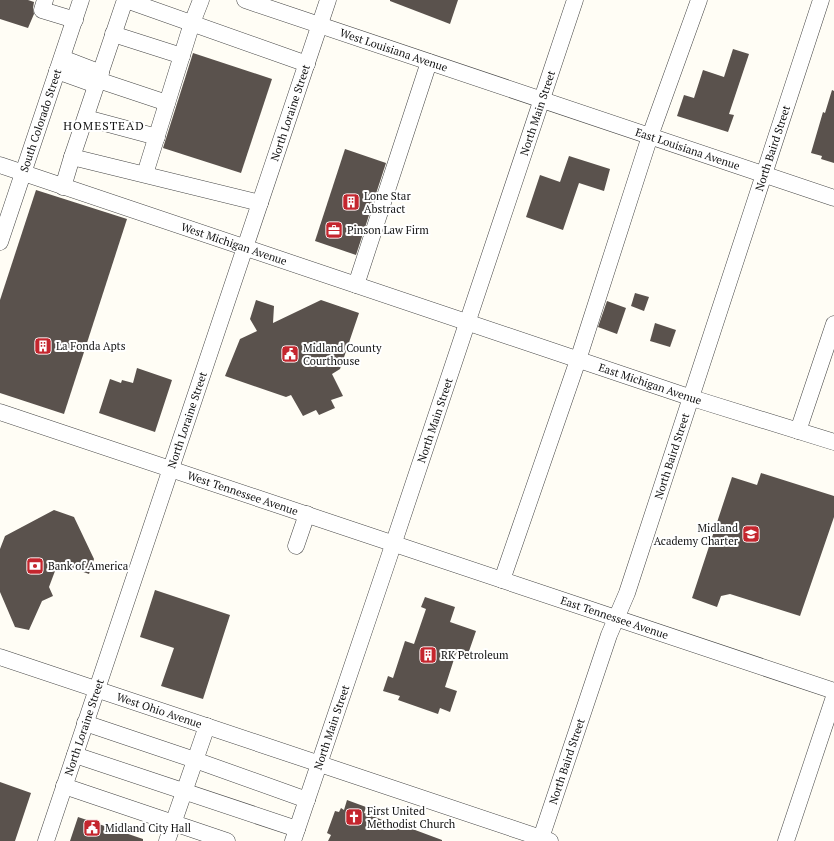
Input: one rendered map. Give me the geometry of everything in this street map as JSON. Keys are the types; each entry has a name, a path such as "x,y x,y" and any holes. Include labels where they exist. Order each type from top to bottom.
{"street":[{"path":"45,0 42,10 74,20"},
{"name":"South Colorado Street","path":"0,242 81,0"},
{"path":"63,187 113,34 126,0 307,64"},
{"path":"145,174 192,23 201,0"},
{"name":"West Louisiana Avenue","path":"245,0 542,100"},
{"name":"North Loraine Street","path":"46,841 328,0"},
{"name":"North Main Street","path":"295,835 575,0"},
{"path":"502,580 578,360 650,136 699,0"},
{"name":"North Baird Street","path":"544,840 608,636 627,592 692,398 821,0"},
{"path":"113,34 182,56"},
{"path":"356,285 429,62"},
{"path":"60,64 167,103"},
{"name":"East Louisiana Avenue","path":"542,100 834,198"},
{"path":"86,118 157,137"},
{"path":"72,157 260,203"},
{"name":"West Michigan Avenue","path":"0,166 467,322"},
{"name":"East Michigan Avenue","path":"467,322 692,398 834,442"},
{"path":"798,431 834,324"},
{"name":"West Tennessee Avenue","path":"0,412 394,543"},
{"path":"296,546 307,514"},
{"name":"East Tennessee Avenue","path":"394,543 616,619 834,691"},
{"name":"West Ohio Avenue","path":"0,657 544,840"},
{"path":"786,841 834,697"},
{"path":"86,723 307,800"},
{"path":"167,841 207,726"},
{"path":"75,755 184,791 295,835"},
{"path":"64,786 227,841"}],"building":[{"path":"0,0 28,0 34,2 34,14 28,28 0,19"},
{"path":"390,0 458,0 450,24"},
{"path":"733,49 749,54 729,114 734,115 728,132 677,116 684,95 694,98 703,70 724,77"},
{"path":"193,53 272,79 241,173 163,148"},
{"path":"832,90 834,91 834,163 821,159 822,156 811,153 823,112 825,113"},
{"name":"Lone Star Abstract","path":"345,149 386,163 356,255 315,241"},
{"path":"569,156 610,169 604,191 579,183 563,230 526,217 540,175 560,182"},
{"name":"La Fonda Apts","path":"36,190 127,219 64,414 0,393 0,300"},
{"path":"635,293 649,297 644,311 631,306"},
{"name":"Midland County Courthouse","path":"256,300 274,306 273,323 321,300 359,313 340,369 332,374 343,396 331,400 335,408 319,415 316,410 303,416 291,395 286,397 225,376 240,339 257,331 250,319"},
{"path":"607,301 626,308 617,334 598,327"},
{"path":"655,323 676,330 670,347 650,341"},
{"path":"137,368 172,380 155,432 99,413 110,379 121,383 122,380 133,383"},
{"path":"761,473 834,496 834,517 800,616 730,594 721,596 717,607 692,598 732,477 757,485"},
{"path":"54,510 74,517 94,559 89,574 58,563 49,587 53,596 42,601 29,630 15,627 0,592 0,549 5,536"},
{"path":"155,590 230,615 203,699 161,686 174,648 140,637"},
{"name":"RK Petroleum","path":"425,597 455,607 450,622 476,631 467,657 456,653 445,687 457,691 450,712 440,708 438,714 398,700 400,696 383,691 388,676 393,678 405,641 414,644 426,609 421,607"},
{"path":"0,782 31,793 15,841 0,841"},
{"name":"First United Methodist Church","path":"347,800 366,807 364,813 396,825 398,821 408,824 407,827 442,841 328,841 331,835 327,833 335,811 339,812 341,808 344,810"},
{"name":"Midland City Hall","path":"78,817 143,839 143,841 70,841"}],"place":[{"name":"Lone Star Abstract","path":"351,202"},
{"name":"Pinson Law Firm","path":"334,230"},
{"name":"La Fonda Apts","path":"43,346"},
{"name":"Midland County Courthouse","path":"290,354"},
{"name":"Midland Academy Charter","path":"751,534"},
{"name":"Bank of America","path":"35,566"},
{"name":"RK Petroleum","path":"428,655"},
{"name":"First United Methodist Church","path":"354,817"},
{"name":"Midland City Hall","path":"92,828"}],"district":[{"name":"HOMESTEAD","path":"104,126"}]}
